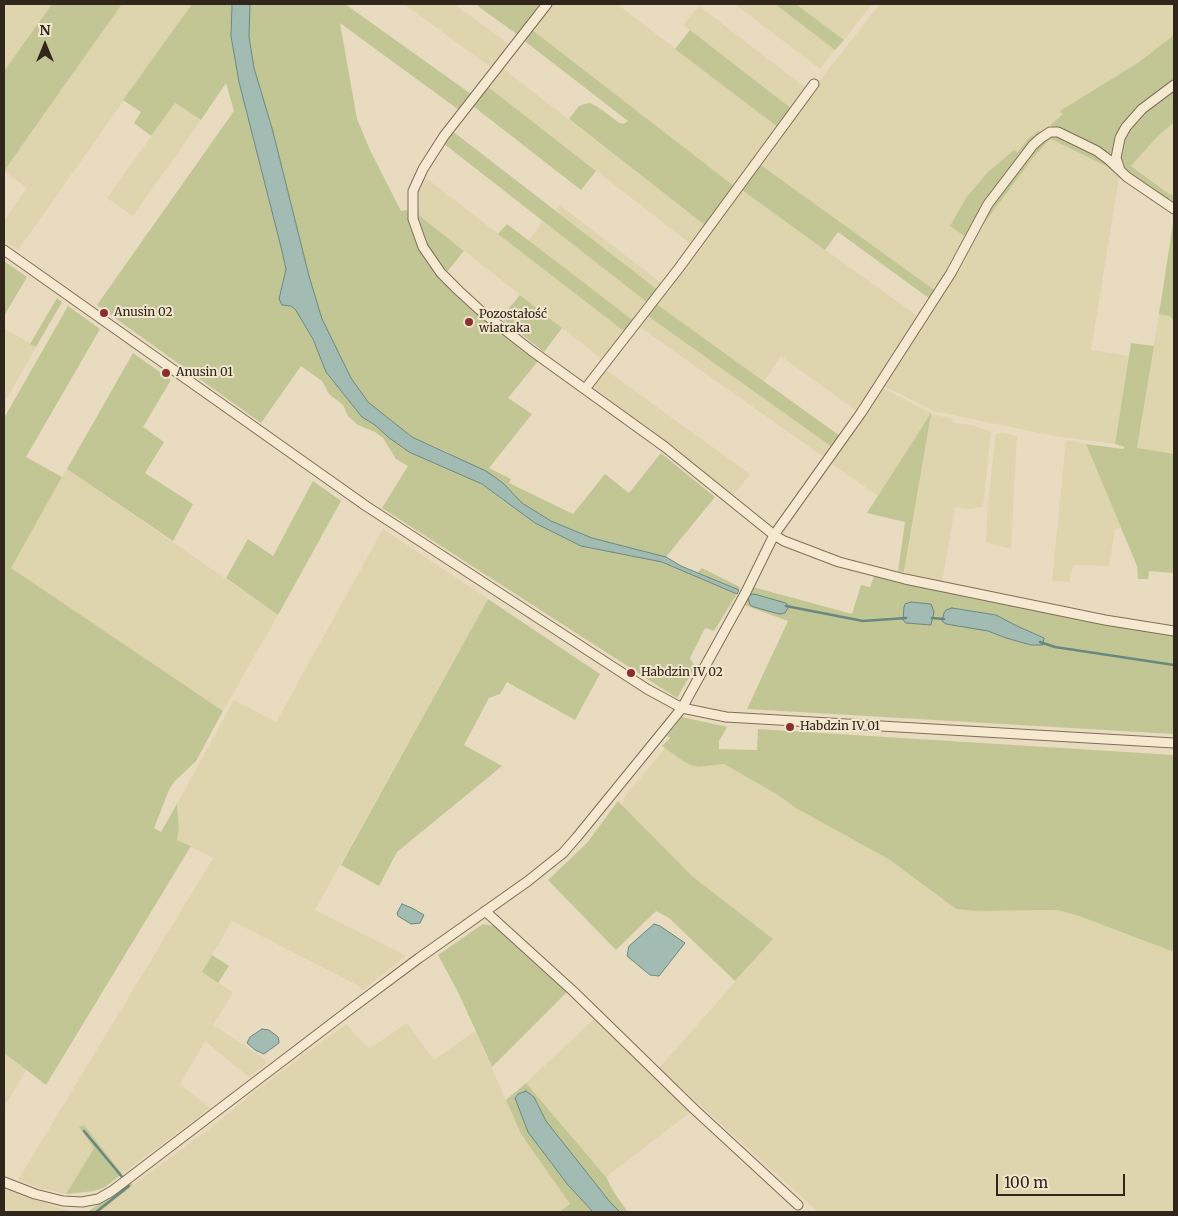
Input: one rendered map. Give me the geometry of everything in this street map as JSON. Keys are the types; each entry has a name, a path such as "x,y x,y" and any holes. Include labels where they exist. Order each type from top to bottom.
{"street":[{"path":"547,4 444,136 423,169 413,191 413,219 419,238 428,255 459,291 585,389 665,447 784,541 839,562 904,579 1105,620 1174,630"},
{"path":"585,389 679,268 814,84"},
{"path":"1120,170 1116,158 1120,138 1126,127 1142,109 1174,86"},
{"path":"4,1182 35,1194 63,1201 82,1202 98,1199 112,1191 352,1008 548,866 567,848 682,708 746,592 774,535 861,413 951,273 988,204 1033,145 1050,132 1058,132 1097,151 1136,184 1174,209"},
{"path":"4,250 366,506 647,689 682,708 726,717 1174,743"},
{"path":"485,911 573,991 694,1109 798,1204"}],"shaded area":[{"path":"4,4 52,4 4,71"},
{"path":"122,4 192,4 18,250 4,240 4,221 27,188 4,171"},
{"path":"404,4 454,4 510,45 492,68"},
{"path":"549,4 617,4 779,128 734,186 531,29"},
{"path":"735,4 775,4 835,50 820,69"},
{"path":"796,4 872,4 844,40"},
{"path":"880,4 1174,4 1174,35 1139,62 1061,111 1063,113 1041,133 1027,140 1018,153 951,225 967,238 936,291 758,163"},
{"path":"699,6 807,89 792,109 683,25"},
{"path":"501,67 706,226 692,245 487,86"},
{"path":"175,103 201,120 133,216 107,198"},
{"path":"1174,122 1174,194 1172,195 1131,166 1156,138"},
{"path":"1049,140 1053,140 1106,166 1119,177 1091,350 1129,356 1115,444 1054,436 934,411 882,385 973,238 1032,159"},
{"path":"426,178 625,332 603,360 415,212 417,190 422,180"},
{"path":"739,188 919,317 858,412 781,356 764,381 655,303"},
{"path":"560,205 661,283 662,285 658,290 556,211"},
{"path":"543,221 648,303 634,321 528,241"},
{"path":"645,314 832,447 825,458 637,325"},
{"path":"1159,314 1171,316 1174,320 1174,454 1137,449"},
{"path":"4,328 36,347 4,403"},
{"path":"603,368 750,474 731,498 594,392 592,383"},
{"path":"881,387 931,413 878,496 829,462"},
{"path":"931,414 953,419 952,423 973,425 991,432 983,507 969,509 955,507 942,583 904,576"},
{"path":"1003,433 1017,436 1011,549 986,542 995,439 996,434"},
{"path":"1066,440 1086,444 1121,528 1115,529 1109,566 1073,565 1070,582 1052,581"},
{"path":"67,469 278,615 223,711 10,568"},
{"path":"383,529 488,599 315,910 406,956 363,990 359,986 232,921 202,972 233,992 213,1025 263,1058 267,1063 249,1077 205,1041 180,1084 210,1108 122,1174 83,1125 80,1128 94,1147 66,1194 39,1188 18,1180 213,858 177,840 179,830 177,804 234,700 276,722"},
{"path":"665,748 683,761 698,767 724,764 778,795 796,808 890,860 956,909 976,911 1057,910 1079,916 1174,952 1174,1212 818,1212 659,1068 773,939 692,876 622,805 625,796"},
{"path":"596,1017 692,1111 606,1177 526,1083"},
{"path":"407,1023 434,1060 475,1031 521,1134 570,1204 559,1212 100,1212 258,1089 346,1024 369,1049"},
{"path":"4,1053 26,1070 4,1107"},
{"path":"4,1188 71,1212 4,1212"}],"green space":[{"path":"52,4 122,4 4,171 4,71"},
{"path":"192,4 232,4 231,36 239,82 286,269 279,297 295,309 313,339 326,372 362,417 409,452 482,484 535,523 581,546 662,562 737,594 714,631 706,628 704,630 690,658 695,667 677,698 382,508 408,466 396,459 383,438 375,432 358,425 348,416 343,405 329,394 322,381 301,366 261,423 97,305 234,111 226,83 201,120 175,103 151,136 134,123 141,112 123,100"},
{"path":"250,4 345,4 471,94 459,110 340,23 357,119 370,150 401,211 407,210 413,232 482,315 538,361 508,398 532,414 489,468 511,479 509,483 573,514 605,474 629,493 661,453 715,497 666,557 592,538 551,521 522,503 503,483 445,451 412,437 368,402 351,378 322,319 309,276 272,128 254,68 249,37"},
{"path":"475,4 543,4 518,35"},
{"path":"775,4 796,4 844,40 835,50"},
{"path":"531,29 734,186 706,226 569,119 579,106 590,103 618,122 623,124 628,121 522,39"},
{"path":"690,30 792,109 779,128 675,49"},
{"path":"1174,35 1174,82 1153,97 1113,152 1109,154 1103,152 1050,125 1063,114 1060,111 1139,62"},
{"path":"487,86 596,171 581,190 473,106"},
{"path":"1174,88 1174,122 1156,138 1131,166 1165,191 1172,195 1174,194 1174,203 1126,171 1119,158 1123,138 1142,112"},
{"path":"451,130 658,290 648,303 443,143"},
{"path":"1038,131 1041,133 967,238 950,226 966,198 987,173 1014,150 1018,152 1027,140"},
{"path":"1052,134 1092,151 1119,174 1119,177 1106,166 1053,140 1049,140 1032,159 973,238 984,216 1038,144"},
{"path":"758,163 936,291 930,299 838,232 825,250 739,188"},
{"path":"415,212 464,251 446,273 431,255 421,233"},
{"path":"1173,223 1174,320 1170,316 1159,314"},
{"path":"507,224 634,321 625,332 498,234"},
{"path":"4,261 27,277 4,316"},
{"path":"520,295 562,328 544,352 501,318"},
{"path":"57,298 62,302 36,347 30,344"},
{"path":"655,303 840,436 832,447 645,314"},
{"path":"68,306 100,329 26,457 62,477 11,568 223,711 196,761 174,782 169,790 154,828 161,832 177,804 179,830 177,840 191,846 46,1085 4,1053 4,418"},
{"path":"1131,343 1154,346 1137,448 1174,454 1174,573 1149,571 1148,579 1138,579 1137,566 1086,444 1123,449 1125,447 1115,444"},
{"path":"133,353 171,380 143,427 164,442 145,473 193,504 173,541 67,469"},
{"path":"931,413 904,572 898,571 905,522 867,513"},
{"path":"313,481 341,501 278,615 226,578 248,539 273,556"},
{"path":"702,568 740,587 739,590 697,573"},
{"path":"875,574 1174,634 1174,734 747,709 788,621 744,605 753,587 852,614 861,585 870,587","holes":["952,608 996,615 1017,626 1043,638 1006,638 972,627"]},
{"path":"488,599 600,674 575,720 507,682 500,694 489,698 464,745 502,766 397,852 379,886 341,865"},
{"path":"682,717 727,727 719,741 719,749 757,750 758,729 1174,755 1174,952 1079,916 1057,910 976,911 956,909 890,860 796,808 778,795 724,764 698,767 683,761 662,746 670,738 667,736"},
{"path":"618,801 692,876 773,939 735,981 669,918 656,911 616,950 548,880 587,843"},
{"path":"483,924 494,926 502,931 568,991 492,1067 459,994 438,955"},
{"path":"212,955 229,966 218,983 202,972"},
{"path":"526,1083 606,1177 628,1212 620,1212 610,1202 546,1121 534,1097 523,1092 515,1096 549,1159 568,1185 593,1212 559,1212 570,1204 521,1134 506,1100"},
{"path":"84,1125 122,1174 105,1187 94,1191 66,1194 94,1148 79,1127"},
{"path":"131,1183 133,1185 100,1212 87,1212"}],"water":[{"path":"232,4 250,4 249,37 254,68 272,128 309,276 322,319 351,378 368,402 412,437 486,471 503,483 522,503 551,521 592,538 666,557 681,566 739,590 737,594 662,562 581,546 535,523 482,484 409,452 362,417 326,372 313,339 295,309 291,306 282,305 279,299 286,269 239,82 231,36"},
{"path":"754,594 786,603 788,608 785,613 779,614 754,607 750,605 748,598"},
{"path":"911,602 931,604 934,612 931,625 906,623 903,620 905,604"},
{"path":"952,608 996,615 1044,638 1043,645 1031,645 988,631 946,624 942,621 944,613"},
{"path":"402,904 424,915 420,923 411,924 398,916 397,913"},
{"path":"654,924 685,943 659,976 650,975 627,956 629,946"},
{"path":"262,1029 269,1030 278,1037 279,1041 279,1043 264,1054 255,1050 247,1043 250,1037"},
{"path":"526,1091 534,1097 546,1121 620,1212 593,1212 568,1185 528,1132 515,1098 518,1094"}],"waterway":[{"path":"786,606 863,621 906,618"},
{"path":"932,618 944,619"},
{"path":"1040,642 1055,647 1174,665"},
{"path":"84,1131 123,1178"},
{"path":"96,1212 129,1186"}],"place":[{"name":"Anusin 02","path":"104,313"},
{"name":"Pozostałość wiatraka","path":"469,322"},
{"name":"Anusin 01","path":"166,373"},
{"name":"Habdzin IV 02","path":"631,673"},
{"name":"Habdzin IV 01","path":"790,727"}]}
